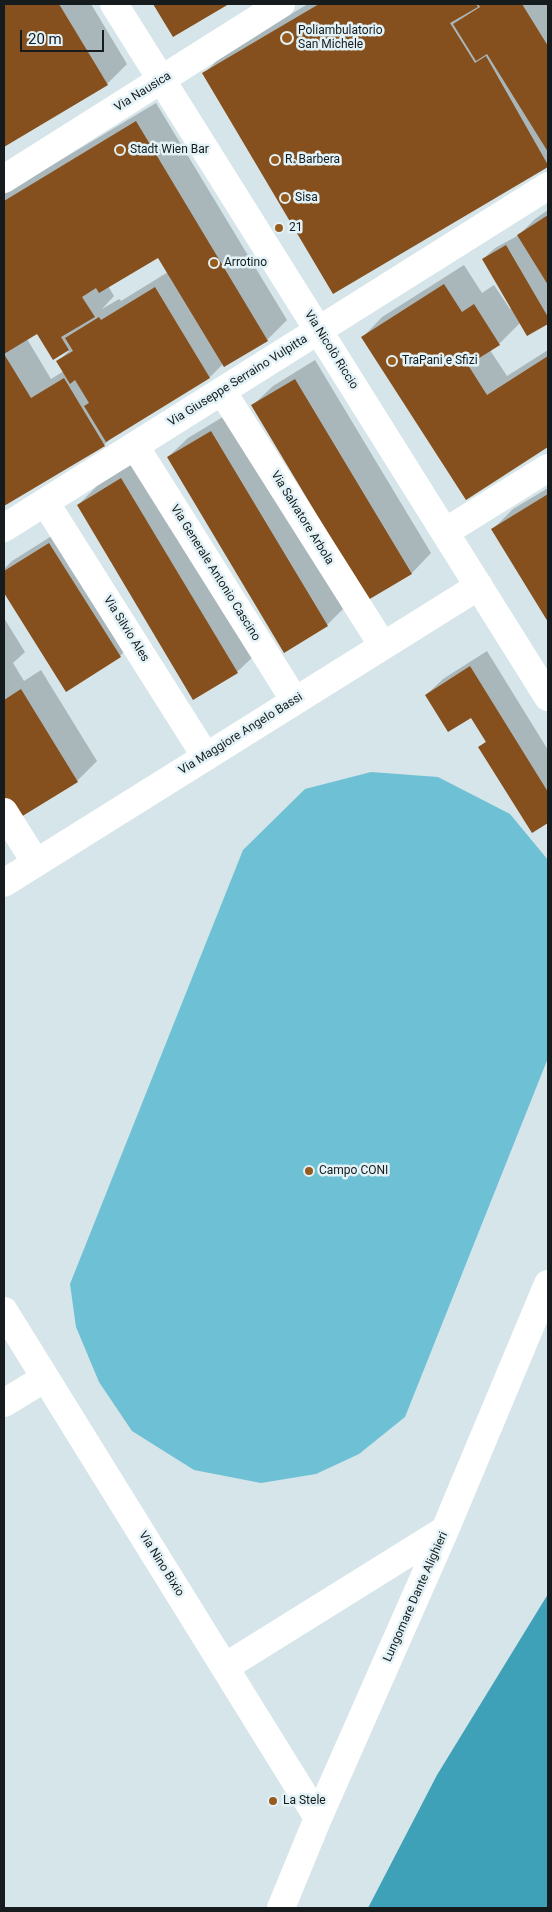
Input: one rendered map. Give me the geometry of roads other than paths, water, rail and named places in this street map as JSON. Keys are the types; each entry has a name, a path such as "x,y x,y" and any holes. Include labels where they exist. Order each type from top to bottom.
{"street":[{"name":"Via Nicolò Riccio","path":"114,4 548,696"},
{"name":"Via Nausica","path":"4,179 281,4"},
{"name":"Via Giuseppe Serraino Vulpitta","path":"4,528 548,186"},
{"name":"Via Salvatore Arbola","path":"222,390 383,646"},
{"name":"Via Generale Antonio Cascino","path":"135,446 295,701"},
{"path":"445,532 548,468"},
{"name":"Via Silvio Ales","path":"45,502 206,757"},
{"name":"Via Maggiore Angelo Bassi","path":"4,883 479,586"},
{"path":"4,812 36,863"},
{"name":"Lungomare Dante Alighieri","path":"281,1908 318,1818 445,1530 548,1284"},
{"name":"Via Nino Bixio","path":"4,1310 318,1818"},
{"path":"4,1403 45,1378"},
{"path":"225,1667 445,1530"}],"place":[{"name":"Poliambulatorio San Michele","path":"287,38"},
{"name":"Stadt Wien Bar","path":"120,150"},
{"name":"R. Barbera","path":"275,160"},
{"name":"Sisa","path":"285,198"},
{"name":"21","path":"279,228"},
{"name":"Arrotino","path":"214,263"},
{"name":"TraPani e Sfizi","path":"392,361"},
{"name":"Campo CONI","path":"309,1171"},
{"name":"La Stele","path":"273,1801"}]}
